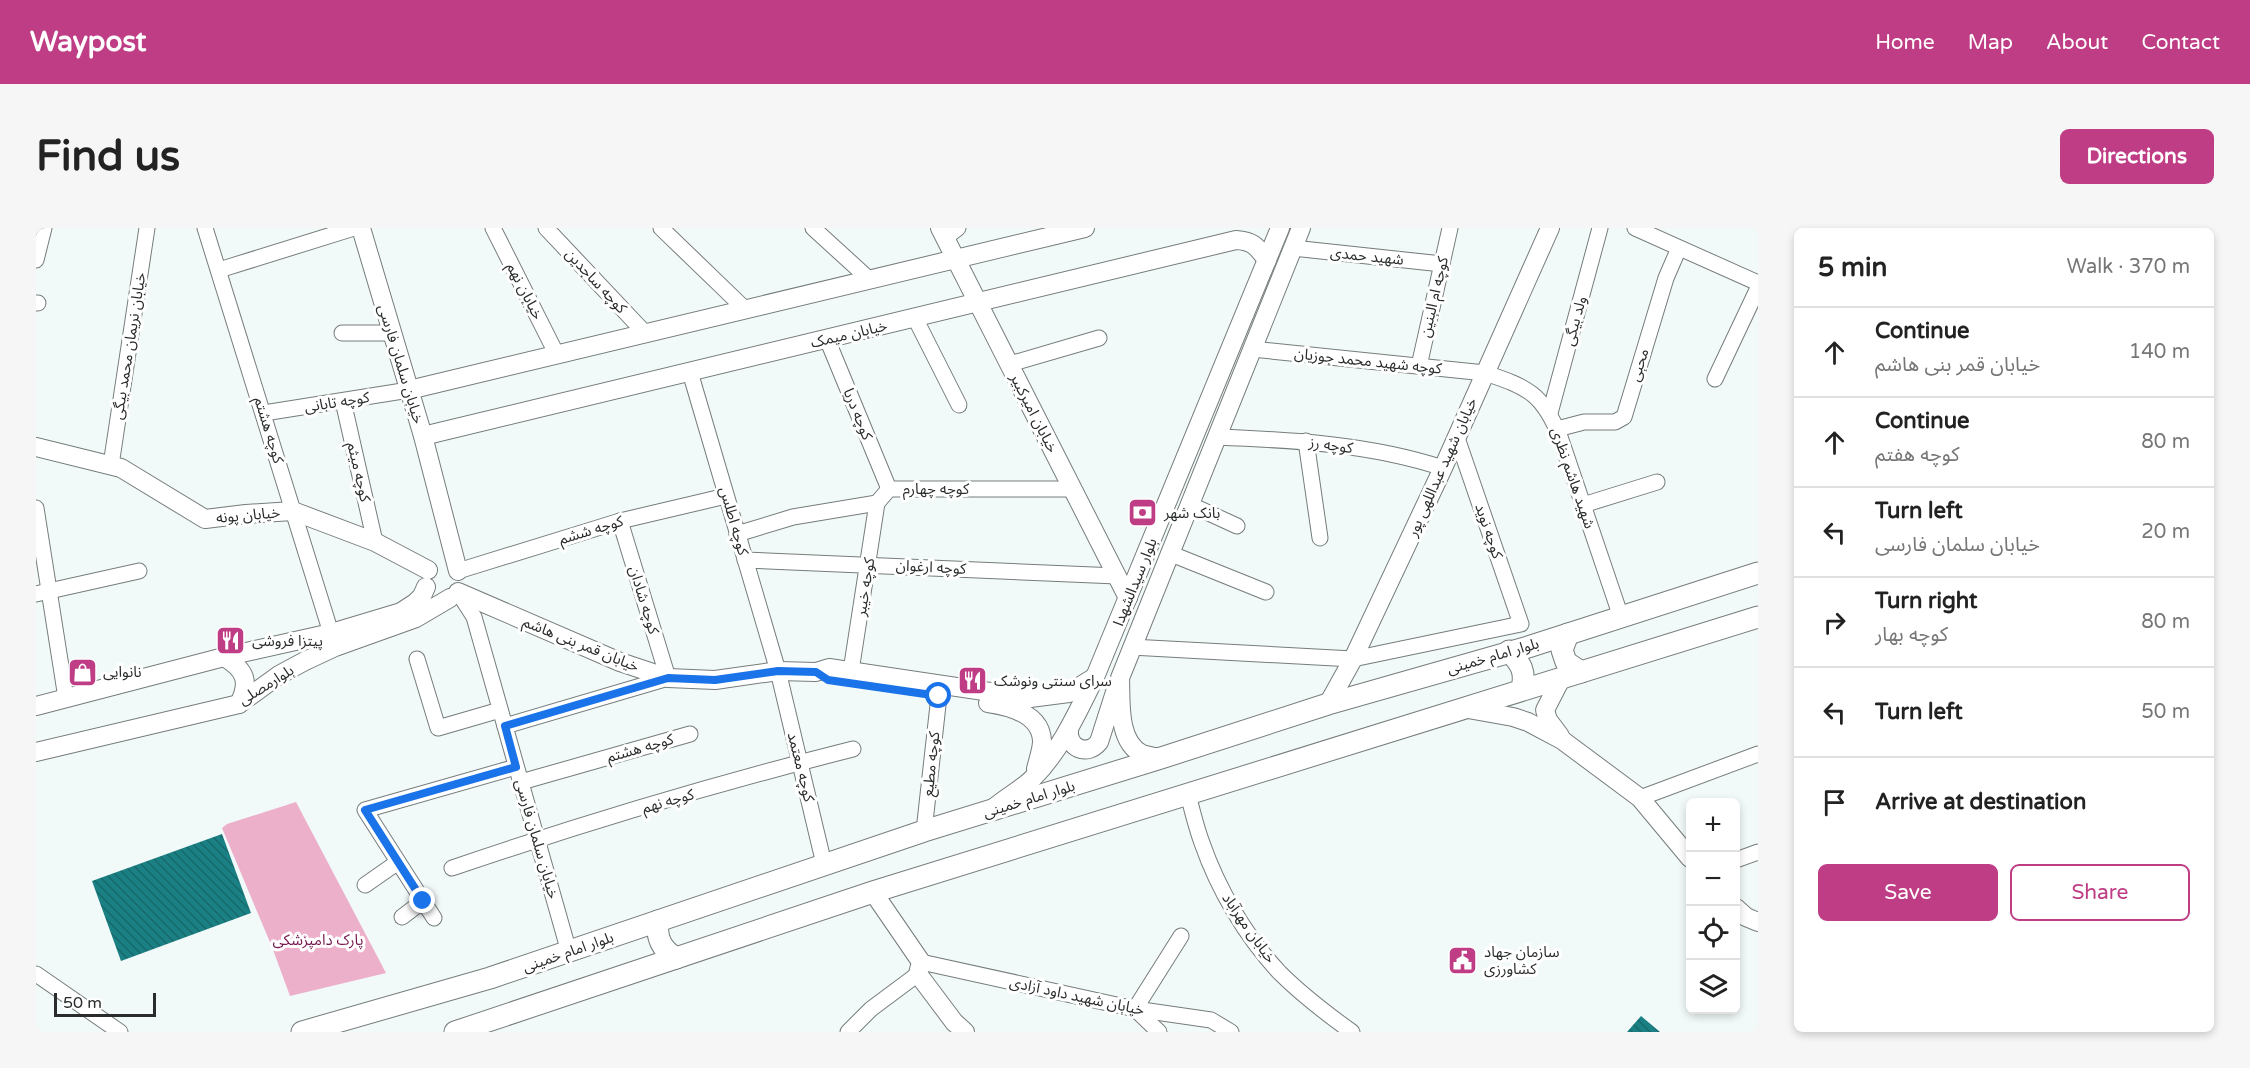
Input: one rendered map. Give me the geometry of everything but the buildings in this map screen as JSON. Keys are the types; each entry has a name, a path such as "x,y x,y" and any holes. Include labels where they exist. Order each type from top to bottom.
{"main road":[{"name":"بلوار امام خمینی","path":"302,1032 490,978 924,831 1328,704 1568,634 1758,573"},
{"path":"455,1032 487,1027 676,958 873,892 1468,709 1522,689 1758,617"},
{"path":"1568,634 1562,650 1572,674"},
{"path":"1509,651 1521,664 1525,677 1522,689"},
{"path":"658,921 658,939 668,954 676,958"}],"street":[{"path":"36,260 44,228"},
{"name":"خیابان نریمان محمد بیگی","path":"111,465 147,228"},
{"name":"کوچه هشتم","path":"205,228 331,633"},
{"path":"219,270 354,228"},
{"name":"خیابان سلمان فارسی","path":"361,228 410,390 458,571"},
{"name":"کوچه ساجدین","path":"546,228 646,334"},
{"path":"661,228 747,310"},
{"path":"813,228 870,280"},
{"path":"410,390 956,259 1052,232 1085,228"},
{"name":"بلوار سیدالشهدا","path":"991,810 1033,778 1069,729 1095,677 1280,228"},
{"name":"بلوار سیدالشهدا","path":"1161,758 1141,753 1127,737 1122,716 1120,678 1301,228"},
{"name":"کوچه ام البنین","path":"1419,366 1450,228"},
{"name":"خیابان شهید عبداللهی پور","path":"1328,704 1353,659 1457,438 1550,228"},
{"name":"ولد بیگی","path":"1550,413 1600,228"},
{"path":"1635,228 1758,283"},
{"name":"خیابان نهم","path":"499,230 557,355"},
{"name":"خیابان امیرکبیر","path":"948,231 956,259 1128,598"},
{"name":"خیابان میمک","path":"423,436 1236,240 1253,234 1257,247 1267,260"},
{"name":"شهید حمدی","path":"1293,248 1442,264"},
{"name":"محبی","path":"1557,429 1584,422 1615,422 1624,417 1666,278 1679,248"},
{"path":"1715,379 1758,288"},
{"path":"915,318 959,405"},
{"path":"342,333 392,333"},
{"path":"1010,364 1100,338"},
{"name":"کوچه دریا","path":"827,339 889,489"},
{"name":"کوچه شهید محمد جوزیان","path":"1252,349 1485,373"},
{"name":"کوچه اطلس","path":"690,372 778,671"},
{"name":"شهید هاشم نظری","path":"1485,373 1508,380 1531,393 1550,413 1621,617"},
{"name":"کوچه تابانی","path":"264,413 410,390"},
{"name":"کوچه میثم","path":"343,401 375,542"},
{"name":"کوچه رز","path":"1216,437 1306,441 1394,454 1443,468"},
{"name":"کوچه نوید","path":"1353,659 1521,624 1457,438"},
{"path":"1306,441 1320,538"},
{"name":"خیابان پونه","path":"36,447 121,468 205,519 246,513 293,511 375,542 427,579"},
{"path":"1583,505 1657,482"},
{"name":"کوچه چهارم","path":"877,503 889,489 1072,489"},
{"name":"کوچه ششم","path":"458,571 620,521 726,496"},
{"path":"737,534 793,517 877,503"},
{"name":"کوچه خیبر","path":"851,671 877,503"},
{"path":"1189,504 1237,526"},
{"path":"36,508 42,593 66,698"},
{"name":"کوچه شادان","path":"620,521 668,678"},
{"path":"1169,553 1266,592"},
{"name":"کوچه ارغوان","path":"745,560 1117,576"},
{"path":"441,563 451,564 458,571 462,580 454,595 436,598 427,579 441,563"},
{"path":"42,593 138,571"},
{"name":"بلوارمصلی","path":"36,706 224,657 331,633 408,609 422,596 427,579"},
{"name":"خیابان سلمان فارسی","path":"454,595 474,617 569,952"},
{"name":"بلوارمصلی","path":"36,752 238,704 279,675 335,647 416,618 454,595"},
{"name":"خیابان قمر بنی هاشم","path":"454,595 620,662 668,678 715,680 778,671 816,672 829,668 1030,698 1069,693 1095,677"},
{"path":"273,646 266,657 269,669 279,675"},
{"path":"1131,647 1353,659"},
{"path":"224,657 237,665 244,677 245,691 238,704"},
{"path":"417,658 438,728 500,710"},
{"name":"کوچه معتمد","path":"778,671 824,864"},
{"name":"خیابان قمر بنی هاشم","path":"816,672 834,681 1005,706 1029,717 1040,728 1042,742 1033,778"},
{"path":"1563,740 1548,720 1545,710 1572,674"},
{"path":"505,726 668,678"},
{"path":"1069,729 1070,739 1076,747 1086,750 1096,746 1120,678"},
{"name":"کوچه مطیع","path":"924,831 939,696"},
{"path":"1468,709 1505,715 1563,740 1640,798 1686,853"},
{"name":"کوچه هشتم","path":"521,782 690,734"},
{"name":"کوچه نهم","path":"452,868 537,839 853,749"},
{"path":"1640,798 1758,754"},
{"path":"434,918 365,810 516,767"},
{"name":"خیابان مهرآباد","path":"1188,794 1202,843 1220,885 1250,935 1280,973 1352,1032"},
{"path":"1740,859 1758,852"},
{"path":"364,885 398,862"},
{"path":"873,892 954,1022 965,1032"},
{"path":"402,917 423,901"},
{"path":"1740,911 1758,922"},
{"path":"1148,1029 1135,1009 1181,936"},
{"path":"848,1032 871,1009 920,968"},
{"name":"خیابان شهید داود آزادی","path":"920,968 1135,1009 1211,1020 1231,1032"},
{"path":"36,974 120,1032"}],"green space":[{"name":"پارک دامپزشکی","path":"296,802 386,973 290,996 222,828 227,824"}],"place":[{"name":"بانک شهر","path":"1143,513"},
{"name":"پیتزا فروشی","path":"231,641"},
{"name":"نانوایی","path":"82,672"},
{"name":"سرای سنتی ونوشک","path":"973,681"},
{"name":"سازمان جهاد کشاورزی","path":"1463,961"}],"route":[{"path":"423,901 365,810 516,767 505,726 668,678 715,680 778,671 816,672 828,680 939,696"}]}
